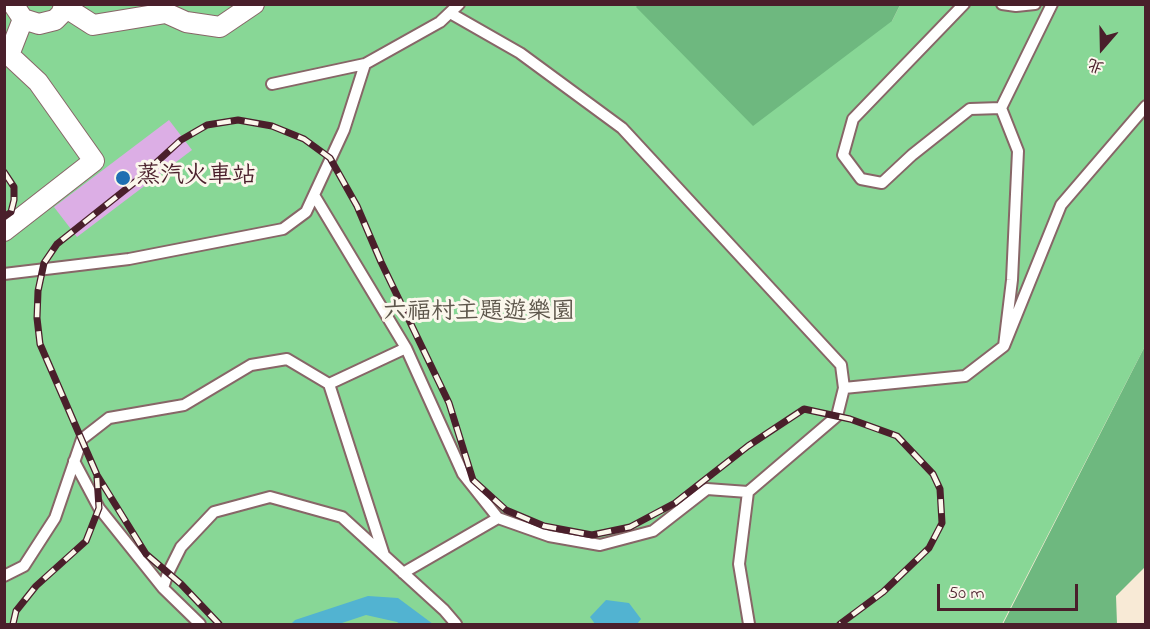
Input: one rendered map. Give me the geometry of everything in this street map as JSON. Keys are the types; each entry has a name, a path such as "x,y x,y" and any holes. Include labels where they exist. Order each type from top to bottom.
{"street":[{"path":"4,231 94,161 38,82 7,55 18,12 30,23 47,23 61,14 65,6 93,25 164,9 186,22 220,27 254,4"}],"lane":[{"path":"272,84 365,64 440,22 459,4"},
{"path":"964,4 853,120 843,155 861,179 882,183 912,154 970,109 1001,108"},
{"path":"1002,4 1035,4"},
{"path":"1004,346 1012,280 1018,151 1001,108 1052,4"},
{"path":"450,13 520,53 622,128 841,365 844,388 837,416 748,492 739,564 749,624"},
{"path":"4,274 129,259 283,229 306,212 344,130 365,64"},
{"path":"844,388 965,376 1004,346 1061,205 1146,106"},
{"path":"314,195 406,348 463,474 498,518 549,536 600,545 653,531 707,489 748,492"},
{"path":"329,384 406,348"},
{"path":"4,576 24,566 55,518 82,439 109,418 184,405 251,365 287,359 329,384 384,556"},
{"path":"74,461 99,508 163,588 200,624"},
{"path":"163,588 181,547 214,512 270,497 342,517 444,610 456,624"},
{"path":"403,573 498,518"}],"green space":[{"path":"637,4 900,5 892,21 753,126 636,7"},
{"name":"六福村主題遊樂園","path":"4,5 637,5 636,7 892,21 900,5 1145,5 1145,346 1002,624 5,624"},
{"path":"1145,346 1145,567 1116,596 1117,624 1003,624"}],"water":[{"path":"368,596 398,598 433,624 400,624 366,615 339,624 291,624 295,620"},
{"path":"606,600 629,603 641,619 637,624 595,624 590,617"}],"building":[{"name":"蒸汽火車站","path":"169,120 192,150 77,237 54,207"}],"railway":[{"path":"219,624 181,584 146,554 97,475 40,344 37,318 38,291 44,263 57,244 135,182 181,140 207,125 238,120 272,126 304,139 330,158 357,206 381,262 449,403 473,480 506,510 544,526 592,535 630,527 675,503 748,446 804,409 850,419 897,436 933,474 940,489 942,523 929,548 883,592 840,624"},
{"path":"4,172 14,187 11,212 4,217"},
{"path":"13,624 16,611 36,586 86,541 99,508 97,478"}],"place":[{"name":"蒸汽火車站","path":"123,178"}]}
